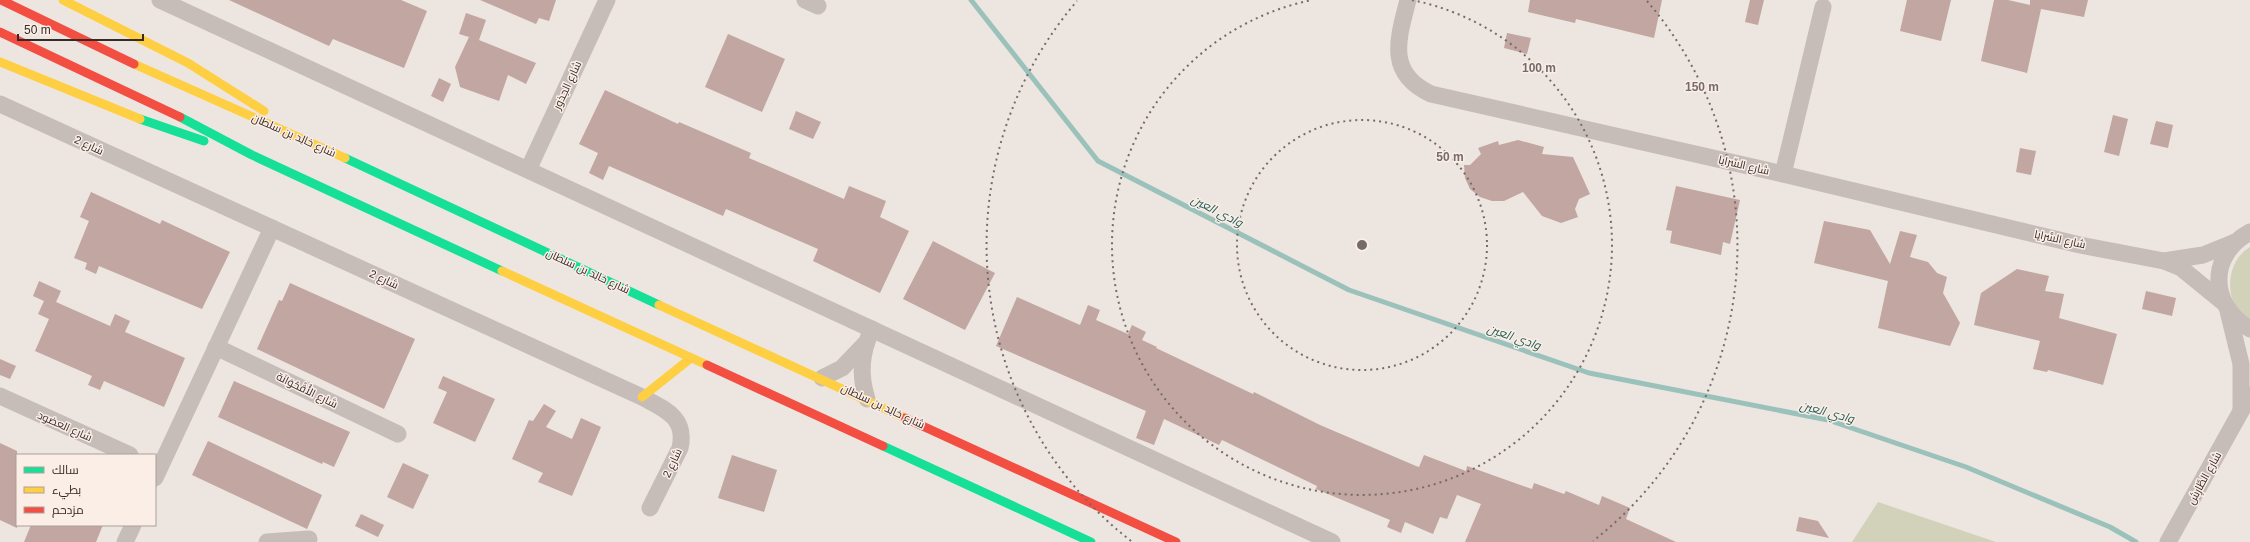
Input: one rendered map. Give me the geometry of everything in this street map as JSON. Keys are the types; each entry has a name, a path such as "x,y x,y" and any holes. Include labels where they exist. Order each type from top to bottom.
{"main road":[{"name":"شارع خالِد بن سلطان","path":"1,0 179,85 305,139 1176,542"},
{"path":"63,0 188,63 305,139"},
{"path":"0,32 185,120 252,155 1091,542"},
{"path":"0,62 86,100 130,117 252,155"},
{"path":"642,397 692,358"}],"street":[{"path":"160,0 528,170 869,336 1332,542"},
{"name":"شارع الجذور","path":"528,170 606,0"},
{"name":"شارع السَّرايا","path":"1408,0 1398,44 1398,55 1406,75 1421,89 1442,97 1783,174 2080,244 2164,261 2181,268 2226,306 2241,324 2250,329"},
{"path":"1783,174 1823,7"},
{"name":"شارع 2","path":"0,104 642,397 670,413 680,425 682,433 680,448 650,508"},
{"path":"156,471 272,228"},
{"path":"2236,241 2250,232"},
{"name":"شارع السَّرايا","path":"2164,261 2203,255 2236,241"},
{"name":"شارع الطَّارِش","path":"2236,241 2224,257 2219,275 2221,294 2226,306 2241,364 2240,413"},
{"path":"822,378 846,365 869,336"},
{"path":"867,399 862,377 862,355 869,336"},
{"name":"شارع الأُقْحُوَانَة","path":"216,347 398,434"},
{"name":"شارع الطَّارِش","path":"2168,542 2250,395"},
{"name":"شارع العضود","path":"0,396 128,454"},
{"path":"125,542 133,526"},
{"path":"267,542 309,539"}],"green space":[{"path":"2250,247 2250,320 2238,310 2231,294 2230,285 2233,267 2237,259"},
{"path":"1878,502 1996,542 1852,542"}],"building":[{"path":"229,0 401,0 427,11 404,68 333,39 329,46"},
{"path":"480,0 556,0 549,21 539,18 536,24"},
{"path":"1530,0 1662,0 1654,38 1576,19 1575,23 1528,12"},
{"path":"1750,0 1764,0 1758,25 1745,22"},
{"path":"1907,0 1951,0 1941,41 1900,31"},
{"path":"1994,0 2008,0 2030,5 2030,0 2088,0 2084,17 2041,9 2027,73 1981,61"},
{"path":"466,13 486,20 479,40 536,63 526,84 508,75 499,101 460,87 455,67 469,37 459,34"},
{"path":"1507,33 1531,38 1527,54 1504,48"},
{"path":"728,34 785,59 762,112 705,87"},
{"path":"439,78 451,84 443,102 431,96"},
{"path":"605,90 678,124 679,122 751,153 749,158 844,199 849,186 886,201 880,217 909,231 880,293 813,261 818,249 726,209 723,216 609,166 603,180 589,173 598,153 579,144"},
{"path":"796,111 821,122 813,139 789,129"},
{"path":"2113,115 2128,119 2119,156 2104,152"},
{"path":"2156,121 2173,125 2168,148 2150,144"},
{"path":"1518,140 1544,147 1542,154 1573,157 1590,194 1579,199 1575,209 1578,217 1561,223 1542,216 1523,192 1504,201 1492,201 1480,197 1470,189 1465,178 1464,165 1470,165 1481,154 1478,148 1498,141 1499,145"},
{"path":"2020,148 2036,151 2031,175 2016,172"},
{"path":"1676,186 1740,200 1730,244 1723,242 1721,255 1670,243 1672,231 1666,230"},
{"path":"91,192 160,224 162,220 230,252 202,309 99,266 96,274 85,269 87,263 74,258 89,221 80,217"},
{"path":"1824,221 1870,230 1890,264 1900,231 1917,235 1910,257 1928,262 1937,273 1947,277 1943,293 1960,323 1950,346 1878,328 1888,281 1814,263"},
{"path":"933,241 995,273 965,330 903,299"},
{"path":"2017,269 2049,276 2045,291 2064,294 2059,318 2117,334 2103,385 2048,370 2047,372 2033,369 2040,341 1974,325 1981,293"},
{"path":"39,281 61,291 56,302 110,326 115,314 130,321 125,332 185,358 164,407 104,381 100,390 88,385 92,376 35,351 49,319 38,314 44,301 33,296"},
{"path":"290,283 415,339 384,409 257,349 279,300 282,301"},
{"path":"2146,291 2176,298 2172,316 2142,309"},
{"path":"1017,297 1080,325 1088,305 1100,310 1096,320 1128,334 1132,325 1146,332 1142,340 1157,347 1156,348 1253,394 1254,392 1320,425 1416,466 1419,467 1424,455 1466,471 1467,466 1532,489 1534,483 1564,494 1566,491 1599,505 1602,496 1630,508 1626,519 1676,542 1465,542 1481,504 1457,495 1447,519 1440,517 1433,534 1405,522 1401,533 1387,527 1390,520 1316,489 1317,486 1222,440 1219,445 1164,419 1154,445 1136,438 1146,411 996,346"},
{"path":"0,359 16,366 10,379 0,375"},
{"path":"443,376 495,399 475,442 433,423 447,392 438,388"},
{"path":"234,381 350,432 334,467 323,462 322,464 218,417"},
{"path":"544,404 556,411 546,427 572,439 581,418 601,427 572,496 538,482 543,473 512,459 529,420 533,421"},
{"path":"208,441 322,495 307,529 192,475"},
{"path":"0,443 17,451 17,528 0,520"},
{"path":"732,455 777,470 764,512 718,498"},
{"path":"403,463 429,475 413,509 387,497"},
{"path":"361,514 384,525 378,537 355,526"},
{"path":"1799,517 1818,521 1829,538 1796,531"},
{"path":"31,526 103,526 96,542 24,542"}],"waterway":[{"name":"وادي العين","path":"971,0 1098,161 1349,290 1589,373 1828,420 1966,467 2110,527 2136,542"}],"traffic: fast":[{"path":"180,117 252,155 502,271"},
{"path":"140,119 204,141"},
{"path":"345,158 659,305"},
{"path":"883,446 1091,542"}],"traffic: slow":[{"path":"63,0 188,63 264,111"},
{"path":"0,62 140,119"},
{"path":"134,64 345,158"},
{"path":"502,271 707,365"},
{"path":"659,305 905,418"},
{"path":"642,397 691,358"}],"traffic: jam":[{"path":"1,0 134,64"},
{"path":"0,32 180,117"},
{"path":"707,365 883,446"},
{"path":"905,418 1176,542"}]}
